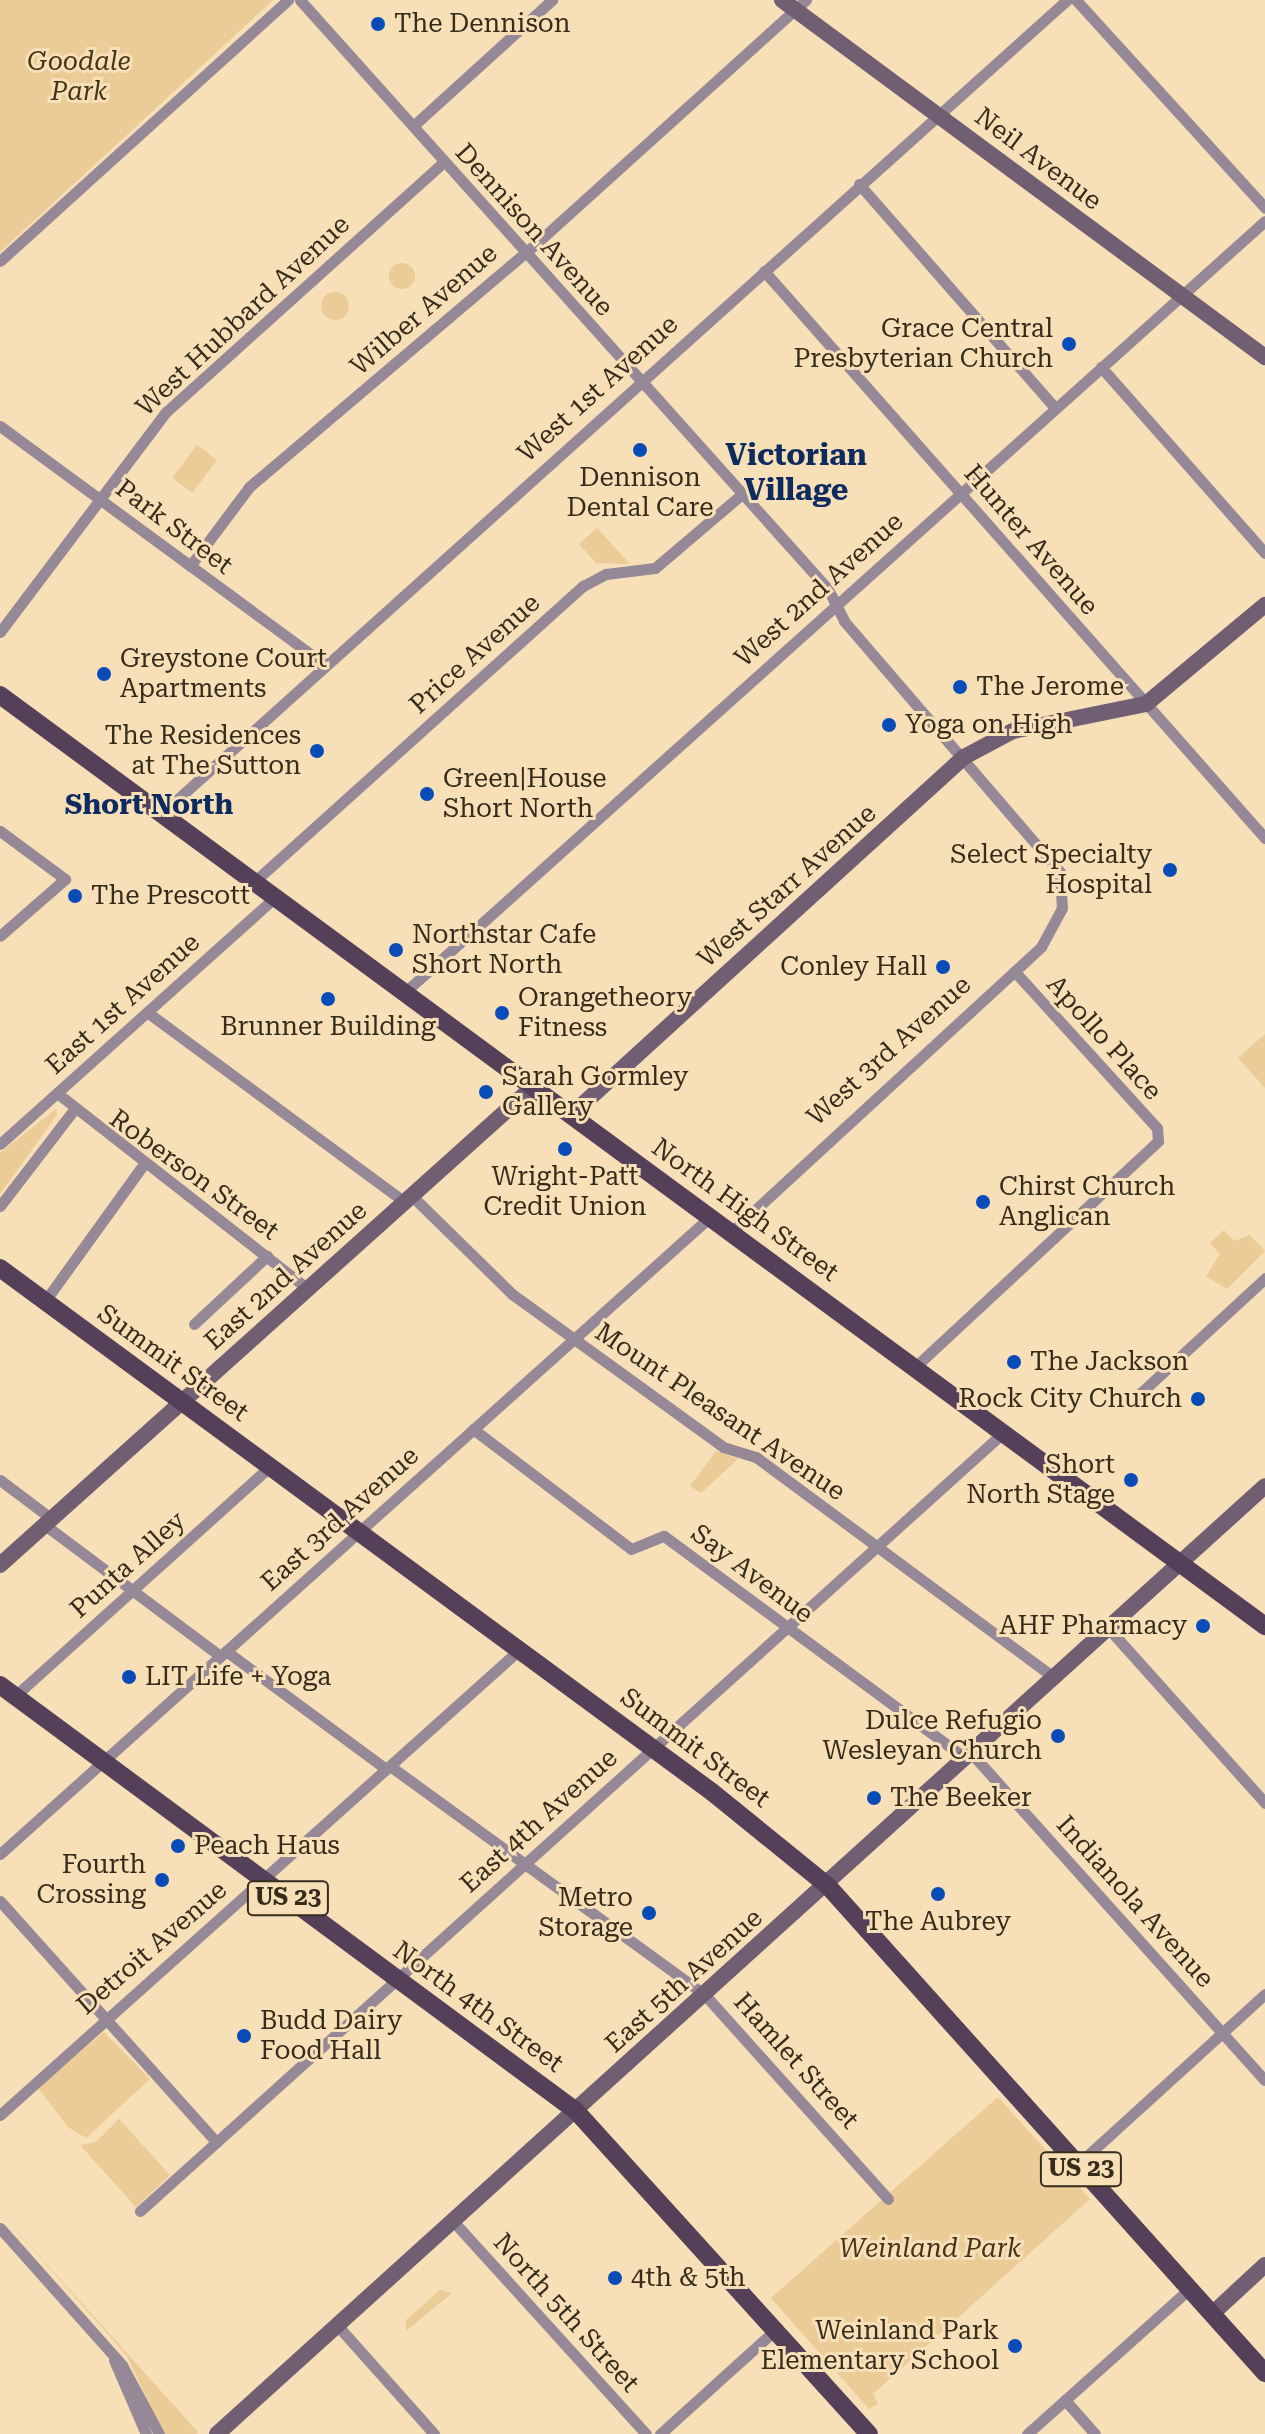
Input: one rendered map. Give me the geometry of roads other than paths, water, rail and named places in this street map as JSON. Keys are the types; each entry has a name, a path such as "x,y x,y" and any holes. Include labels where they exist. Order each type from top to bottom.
{"main road":[{"name":"North High Street","path":"0,695 1265,1626"},
{"name":"Summit Street","path":"0,1268 653,1748 827,1885 1265,2373"},
{"name":"North 4th Street","path":"8,1690 576,2111 869,2434"}],"street":[{"path":"0,261 288,0"},
{"name":"Dennison Avenue","path":"300,0 742,494 964,757 1053,856 1063,896"},
{"path":"413,126 552,0"},
{"name":"West 1st Avenue","path":"161,814 323,663 1067,0"},
{"path":"1076,0 1265,208"},
{"name":"Neil Avenue","path":"794,3 939,115 1265,357"},
{"name":"Wilber Avenue","path":"190,566 249,487 524,251 794,3"},
{"name":"West Hubbard Avenue","path":"0,632 166,412 444,162"},
{"path":"859,184 1055,408"},
{"name":"West 2nd Avenue","path":"405,992 1265,221"},
{"name":"Hunter Avenue","path":"764,271 1265,838"},
{"path":"1101,367 1265,553"},
{"name":"Park Street","path":"0,426 323,663"},
{"name":"Price Avenue","path":"254,882 583,586 606,574 655,568 742,494"},
{"path":"964,757 1013,731 1146,704 1265,605"},
{"name":"West Starr Avenue","path":"571,1115 964,757"},
{"path":"0,831 65,879 0,936"},
{"name":"West 3rd Avenue","path":"731,1232 1049,937 1063,896"},
{"name":"East 1st Avenue","path":"0,1144 275,897"},
{"name":"Apollo Place","path":"915,1367 1159,1136 1014,971"},
{"name":"Mount Pleasant Avenue","path":"147,1012 408,1199 480,1270 573,1339 723,1447 756,1457 1055,1678"},
{"name":"East 2nd Avenue","path":"0,1565 533,1087"},
{"name":"Roberson Street","path":"57,1093 72,1112 308,1289"},
{"path":"0,1206 72,1112"},
{"path":"45,1301 143,1165"},
{"name":"East 3rd Avenue","path":"0,1854 710,1217"},
{"path":"194,1324 267,1256"},
{"path":"1133,1400 1265,1278"},
{"name":"Say Avenue","path":"473,1429 631,1549 664,1536 969,1756"},
{"name":"East 4th Avenue","path":"140,2211 1004,1432"},
{"name":"Punta Alley","path":"8,1690 133,1590 270,1466"},
{"name":"Hamlet Street","path":"0,1480 133,1590 525,1864 705,1995 888,2199"},
{"name":"East 5th Avenue","path":"217,2434 1265,1486"},
{"path":"1109,1629 1265,1803"},
{"name":"Detroit Avenue","path":"0,2115 519,1650"},
{"name":"Indianola Avenue","path":"969,1756 1265,2080"},
{"path":"0,1901 216,2142"},
{"path":"1077,2165 1265,1994"},
{"name":"North 5th Street","path":"453,2221 646,2434"},
{"path":"0,2228 114,2360 159,2434"},
{"path":"1212,2314 1265,2265"},
{"path":"1027,2434 1189,2289"},
{"path":"337,2325 434,2434"},
{"path":"660,2434 775,2330"},
{"path":"114,2360 146,2434"},
{"path":"1065,2400 1095,2434"}],"place":[{"name":"The Dennison","path":"378,24"},
{"name":"Grace Central Presbyterian Church","path":"1069,344"},
{"name":"Dennison Dental Care","path":"640,450"},
{"name":"Greystone Court Apartments","path":"104,674"},
{"name":"The Jerome","path":"960,687"},
{"name":"Yoga on High","path":"889,725"},
{"name":"The Residences at The Sutton","path":"317,751"},
{"name":"Green|House Short North","path":"427,794"},
{"name":"Select Specialty Hospital","path":"1170,870"},
{"name":"The Prescott","path":"75,896"},
{"name":"Northstar Cafe Short North","path":"396,950"},
{"name":"Conley Hall","path":"943,967"},
{"name":"Brunner Building","path":"328,999"},
{"name":"Orangetheory Fitness","path":"502,1013"},
{"name":"Sarah Gormley Gallery","path":"486,1092"},
{"name":"Wright-Patt Credit Union","path":"565,1149"},
{"name":"Chirst Church Anglican","path":"983,1202"},
{"name":"The Jackson","path":"1014,1362"},
{"name":"Rock City Church","path":"1198,1399"},
{"name":"Short North Stage","path":"1131,1480"},
{"name":"AHF Pharmacy","path":"1203,1626"},
{"name":"LIT Life + Yoga","path":"129,1677"},
{"name":"Dulce Refugio Wesleyan Church","path":"1058,1736"},
{"name":"The Beeker","path":"874,1798"},
{"name":"Peach Haus","path":"178,1846"},
{"name":"Fourth Crossing","path":"162,1880"},
{"name":"The Aubrey","path":"938,1894"},
{"name":"Metro Storage","path":"649,1913"},
{"name":"Budd Dairy Food Hall","path":"244,2036"},
{"name":"4th & 5th","path":"615,2278"},
{"name":"Weinland Park Elementary School","path":"1015,2346"}],"district":[{"name":"Victorian Village","path":"796,472"},
{"name":"Short North","path":"149,805"}],"park label":[{"name":"Goodale Park","path":"79,77"},
{"name":"Weinland Park","path":"930,2249"}]}
